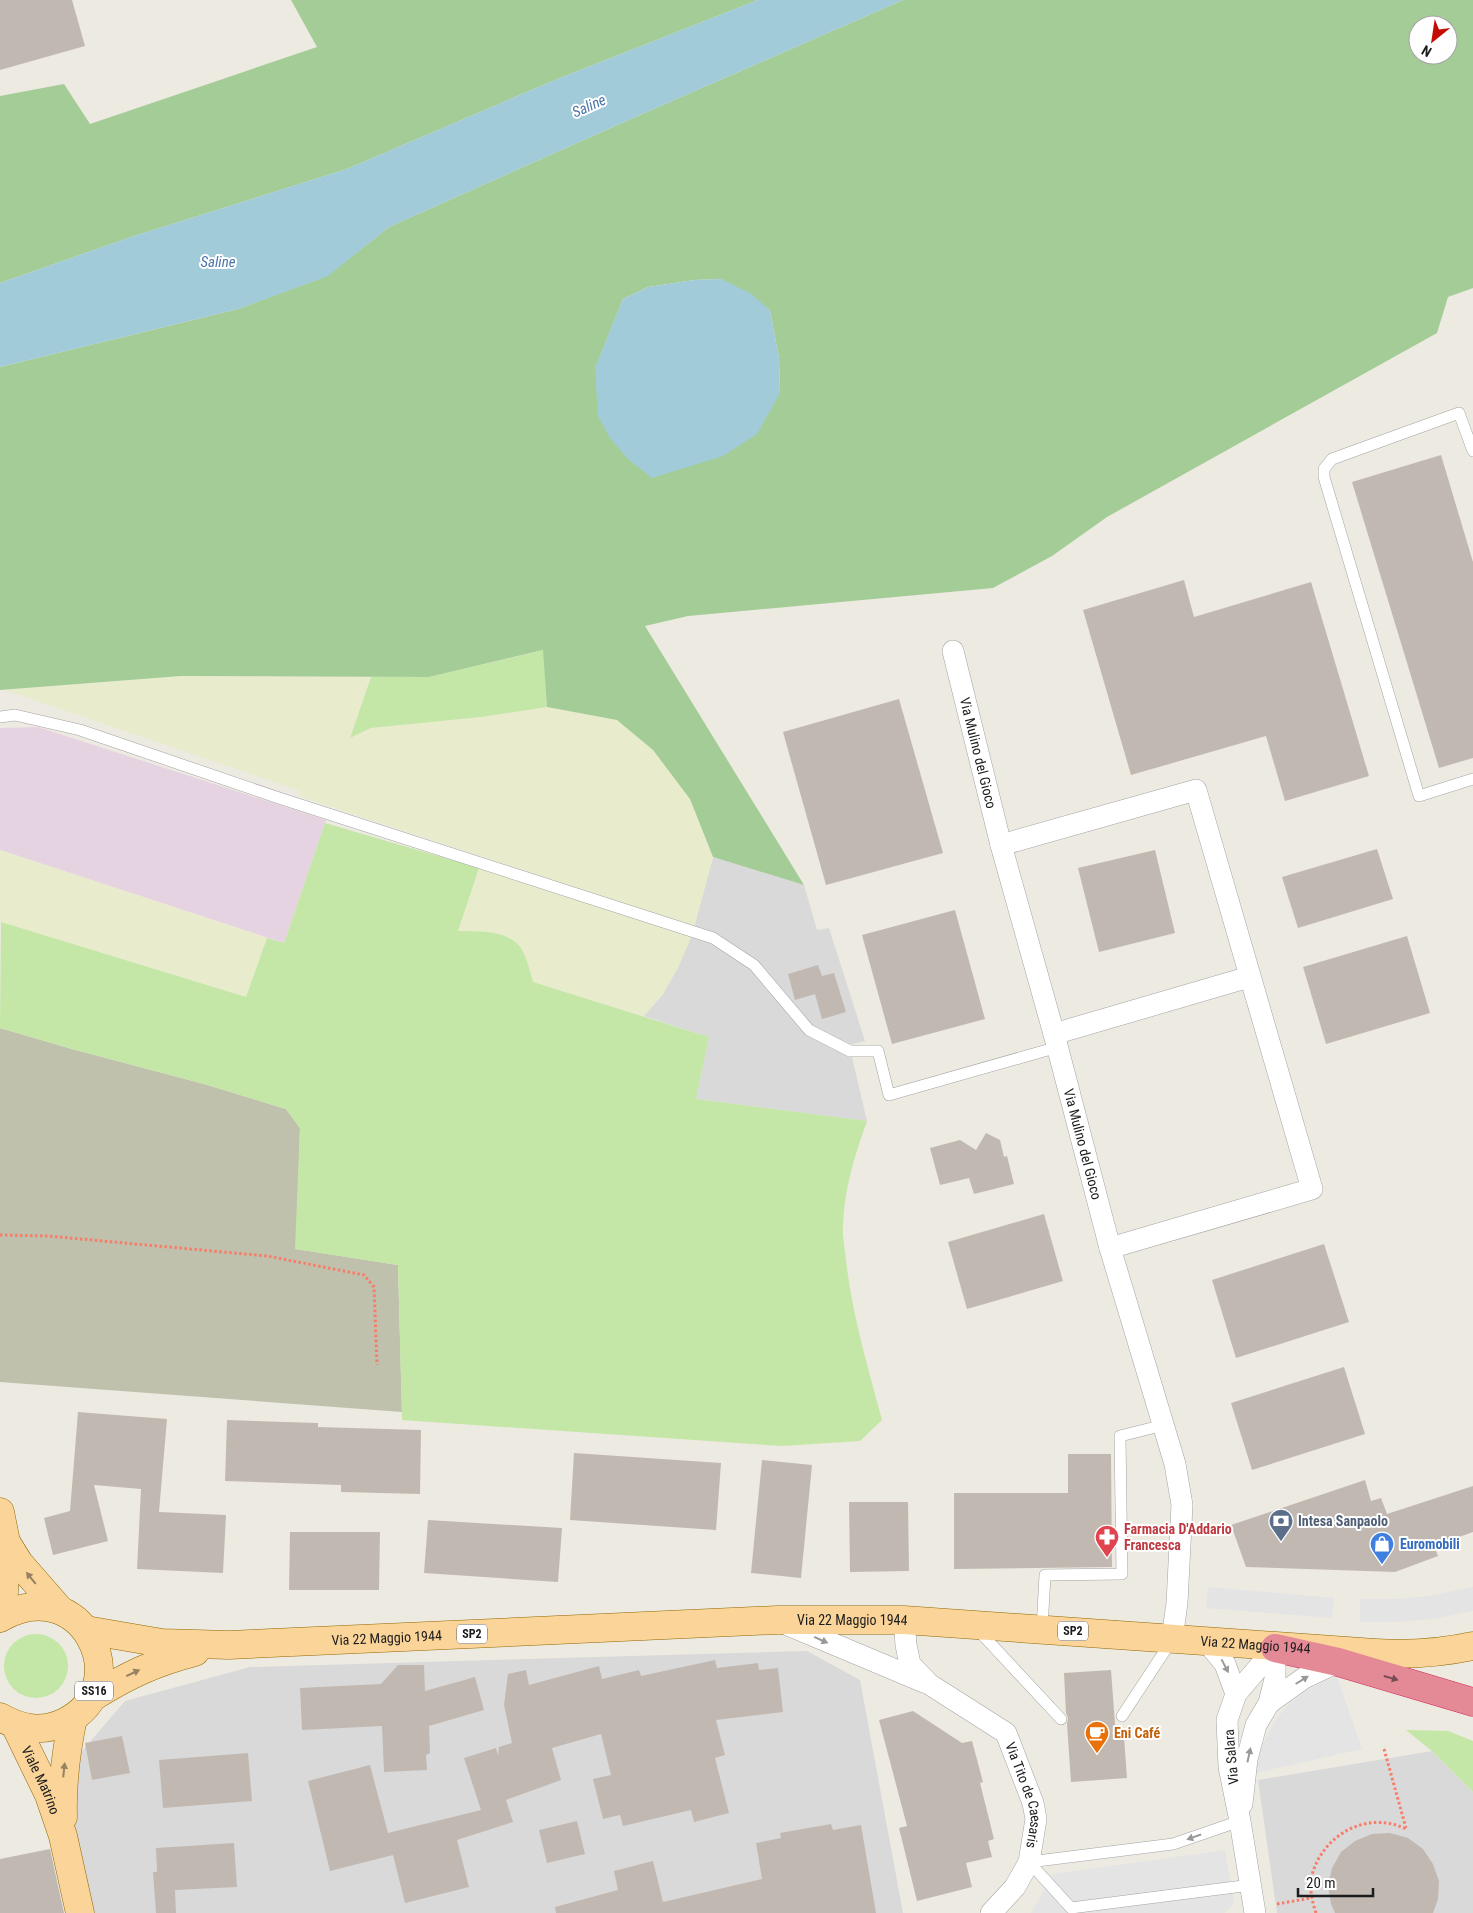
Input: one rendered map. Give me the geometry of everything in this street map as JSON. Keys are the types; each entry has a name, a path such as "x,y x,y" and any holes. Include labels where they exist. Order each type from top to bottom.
{"highway":[{"path":"1275,1648 1341,1657 1473,1702"}],"main road":[{"name":"SS16","path":"0,1512 6,1542 4,1592 0,1618"},
{"name":"SS16","path":"6,1542 19,1563 60,1610"},
{"name":"SS16","path":"0,1618 14,1610 29,1606 45,1606 60,1610 75,1618 86,1630 95,1646 99,1664 98,1681 82,1708 55,1726 35,1729 8,1721"},
{"name":"Via 22 Maggio 1944","path":"86,1630 162,1643 229,1645 776,1620 904,1620 1275,1648"},
{"name":"Via 22 Maggio 1944","path":"82,1708 124,1678 145,1668 197,1651 229,1645"},
{"path":"1341,1657 1456,1650 1473,1646"},
{"name":"Viale Matrino","path":"63,1836 63,1783 66,1750 82,1708"},
{"name":"Viale Matrino","path":"8,1721 49,1796 63,1836 80,1913"}],"street":[{"name":"Via Mulino del Gioco","path":"953,650 1001,845 1056,1040 1110,1248 1175,1464 1182,1505 1177,1603 1172,1639"},
{"path":"1001,845 1196,790 1312,1189 1110,1248"},
{"path":"1056,1040 1249,977"},
{"name":"Via Tito de Caesaris","path":"776,1620 929,1684 1006,1733 1033,1803 1036,1819 1029,1862 1015,1887 991,1913"},
{"name":"Via Tito de Caesaris","path":"904,1620 910,1664 929,1684"},
{"path":"1207,1642 1225,1664 1236,1694"},
{"name":"Via Salara","path":"1255,1911 1228,1758 1227,1720 1236,1694 1275,1648"},
{"name":"Via Salara","path":"1240,1821 1248,1759 1256,1725 1269,1703 1275,1679 1275,1648"},
{"name":"Via Salara","path":"1269,1703 1304,1678 1341,1657"},
{"name":"Via Tito de Caesaris","path":"1012,1913 1015,1887"}],"lane":[{"path":"1473,451 1459,413 1332,459 1324,469 1324,477 1419,796 1473,779"},
{"path":"0,717 15,715 80,730 279,798 713,938 754,965 810,1030 850,1051 878,1051 889,1095 1056,1040"},
{"path":"1042,1629 1045,1575 1122,1574 1120,1436 1164,1425"},
{"path":"974,1625 1061,1719"},
{"path":"1122,1716 1172,1639"},
{"path":"1029,1862 1173,1844 1240,1821"},
{"path":"1029,1862 1071,1908 1251,1885"}],"path":[{"path":"0,1235 48,1236 267,1256 364,1275 374,1287 377,1365"},
{"path":"1316,1913 1311,1898 1312,1876 1320,1856 1334,1838 1353,1827 1374,1822 1396,1824 1406,1829 1384,1749"},
{"path":"1255,1911 1311,1898"}],"shaded area":[{"path":"181,676 371,677 350,738 371,728 481,717 547,707 618,720 653,750 690,798 713,857 694,927 299,796 300,791 5,690"},
{"path":"38,727 326,820 284,943 0,850 0,728"},
{"path":"0,850 267,938 246,997 0,922"},
{"path":"713,857 804,885 817,930 829,928 865,1041 849,1045 867,1121 696,1099 709,1037 644,1016 663,994 692,935"},
{"path":"479,868 692,935 678,968 663,994 644,1016 532,982 528,965 520,947 505,936 482,931 458,931"},
{"path":"0,1028 204,1084 286,1109 300,1128 296,1249 398,1265 402,1412 0,1382"},
{"path":"1208,1587 1334,1598 1332,1618 1206,1608"},
{"path":"1473,1587 1473,1611 1432,1619 1397,1622 1360,1622 1360,1599 1395,1599 1429,1596"},
{"path":"807,1651 860,1680 903,1913 92,1913 71,1832 77,1757 125,1701 250,1667"},
{"path":"1337,1677 1362,1749 1255,1773 1261,1747 1277,1718 1290,1703 1303,1693 1316,1685"},
{"path":"1432,1751 1473,1792 1473,1913 1277,1913 1258,1780"},
{"path":"1225,1850 1234,1904 1224,1913 1031,1913 1053,1874"}],"green space":[{"path":"291,0 758,0 555,80 347,169 131,237 0,283 0,96 64,84 90,124 317,47"},
{"path":"903,0 1473,0 1473,288 1448,297 1437,333 1107,517 1052,556 993,588 688,616 645,626 804,885 713,857 690,799 653,750 617,720 547,707 543,650 429,677 181,676 0,690 0,367 238,309 327,276 389,227","holes":["721,279 770,310 779,358 780,393 595,369 623,299 648,287 694,280"]},
{"path":"544,650 547,707 481,717 371,728 350,738 371,677 429,677"},
{"path":"325,823 479,868 458,931 492,933 516,942 525,956 533,982 709,1037 696,1099 867,1121 854,1159 848,1185 843,1229 852,1301 882,1420 860,1441 782,1446 402,1420 398,1265 295,1249 300,1128 286,1109 204,1084 0,1028 1,922 246,997 267,938 284,943"},
{"path":"36,1634 54,1640 62,1648 68,1666 62,1684 54,1692 36,1698 18,1692 10,1684 4,1666 10,1648 18,1640"},
{"path":"1406,1730 1448,1731 1473,1741 1473,1792 1432,1751"}],"water":[{"name":"Saline","path":"758,0 903,0 389,227 328,276 238,309 0,367 0,283 131,237 347,169 555,80"},
{"path":"721,279 750,293 770,310 779,358 780,393 757,434 723,456 652,478 627,458 610,438 598,416 595,368 623,299 648,287 694,280"}],"building":[{"path":"0,0 72,0 85,46 0,70"},
{"path":"1441,455 1473,562 1473,758 1439,768 1352,482"},
{"path":"1184,580 1194,617 1311,582 1369,776 1285,801 1266,736 1131,775 1083,610"},
{"path":"899,699 943,853 826,885 783,732"},
{"path":"1377,849 1393,899 1298,928 1282,877"},
{"path":"1155,850 1175,933 1099,952 1078,868"},
{"path":"955,910 985,1019 892,1044 862,935"},
{"path":"1407,936 1430,1013 1326,1044 1303,967"},
{"path":"818,965 822,976 834,973 846,1012 822,1019 815,994 795,1000 788,974"},
{"path":"986,1133 1000,1140 1004,1157 1007,1156 1014,1184 974,1194 969,1178 940,1185 930,1148 960,1140 976,1150"},
{"path":"1044,1214 1063,1281 967,1309 948,1242"},
{"path":"1324,1244 1349,1322 1236,1358 1212,1280"},
{"path":"1344,1367 1365,1434 1252,1470 1231,1403"},
{"path":"78,1412 167,1419 159,1512 226,1515 223,1573 137,1569 141,1489 94,1485 108,1541 53,1555 44,1518 70,1511"},
{"path":"227,1420 318,1423 318,1427 421,1430 420,1494 341,1492 341,1485 225,1481"},
{"path":"574,1453 721,1463 716,1530 570,1520"},
{"path":"1068,1454 1111,1454 1112,1567 954,1569 954,1493 1068,1493"},
{"path":"762,1460 812,1465 801,1578 751,1573"},
{"path":"1365,1480 1371,1501 1381,1498 1387,1514 1473,1486 1473,1532 1434,1546 1438,1556 1395,1572 1246,1567 1231,1525"},
{"path":"849,1502 908,1502 909,1571 850,1572"},
{"path":"428,1520 562,1528 558,1582 424,1573"},
{"path":"290,1532 380,1532 379,1590 289,1590"},
{"path":"715,1660 717,1668 758,1663 759,1670 778,1668 783,1712 716,1720 725,1755 715,1758 729,1813 694,1822 691,1810 623,1826 620,1815 603,1819 593,1779 611,1775 601,1734 552,1748 561,1780 506,1800 513,1822 457,1840 469,1887 405,1903 393,1855 330,1871 308,1781 370,1765 388,1833 481,1810 464,1758 496,1748 498,1755 499,1747 512,1743 504,1705 508,1674 526,1670 529,1685 599,1666 602,1679 639,1670 641,1676"},
{"path":"398,1665 424,1665 425,1691 475,1677 484,1710 429,1726 430,1753 426,1755 427,1770 384,1772 382,1726 302,1730 300,1688 381,1684"},
{"path":"1111,1670 1116,1738 1124,1737 1127,1778 1071,1782 1064,1673"},
{"path":"913,1711 962,1743 972,1741 983,1782 980,1783 994,1839 988,1841 992,1857 966,1863 972,1887 917,1901 899,1828 907,1826 879,1720"},
{"path":"122,1736 130,1773 92,1780 85,1743"},
{"path":"248,1753 252,1801 163,1808 159,1760"},
{"path":"577,1821 585,1854 547,1863 539,1830"},
{"path":"831,1824 833,1830 861,1825 876,1913 556,1913 555,1907 618,1890 614,1871 653,1861 663,1902 762,1879 756,1843 781,1838 780,1833"},
{"path":"1390,1833 1408,1838 1423,1849 1433,1864 1439,1881 1438,1899 1433,1913 1335,1913 1331,1904 1328,1886 1332,1868 1341,1852 1355,1841 1372,1834"},
{"path":"234,1843 237,1887 175,1890 176,1913 156,1913 153,1872 157,1872 156,1848"},
{"path":"50,1849 64,1913 0,1913 0,1859"}],"place":[{"name":"Intesa Sanpaolo","path":"1281,1542"},
{"name":"Farmacia D'Addario Francesca","path":"1107,1558"},
{"name":"Euromobili","path":"1382,1565"},
{"name":"Eni Café","path":"1097,1754"}]}
